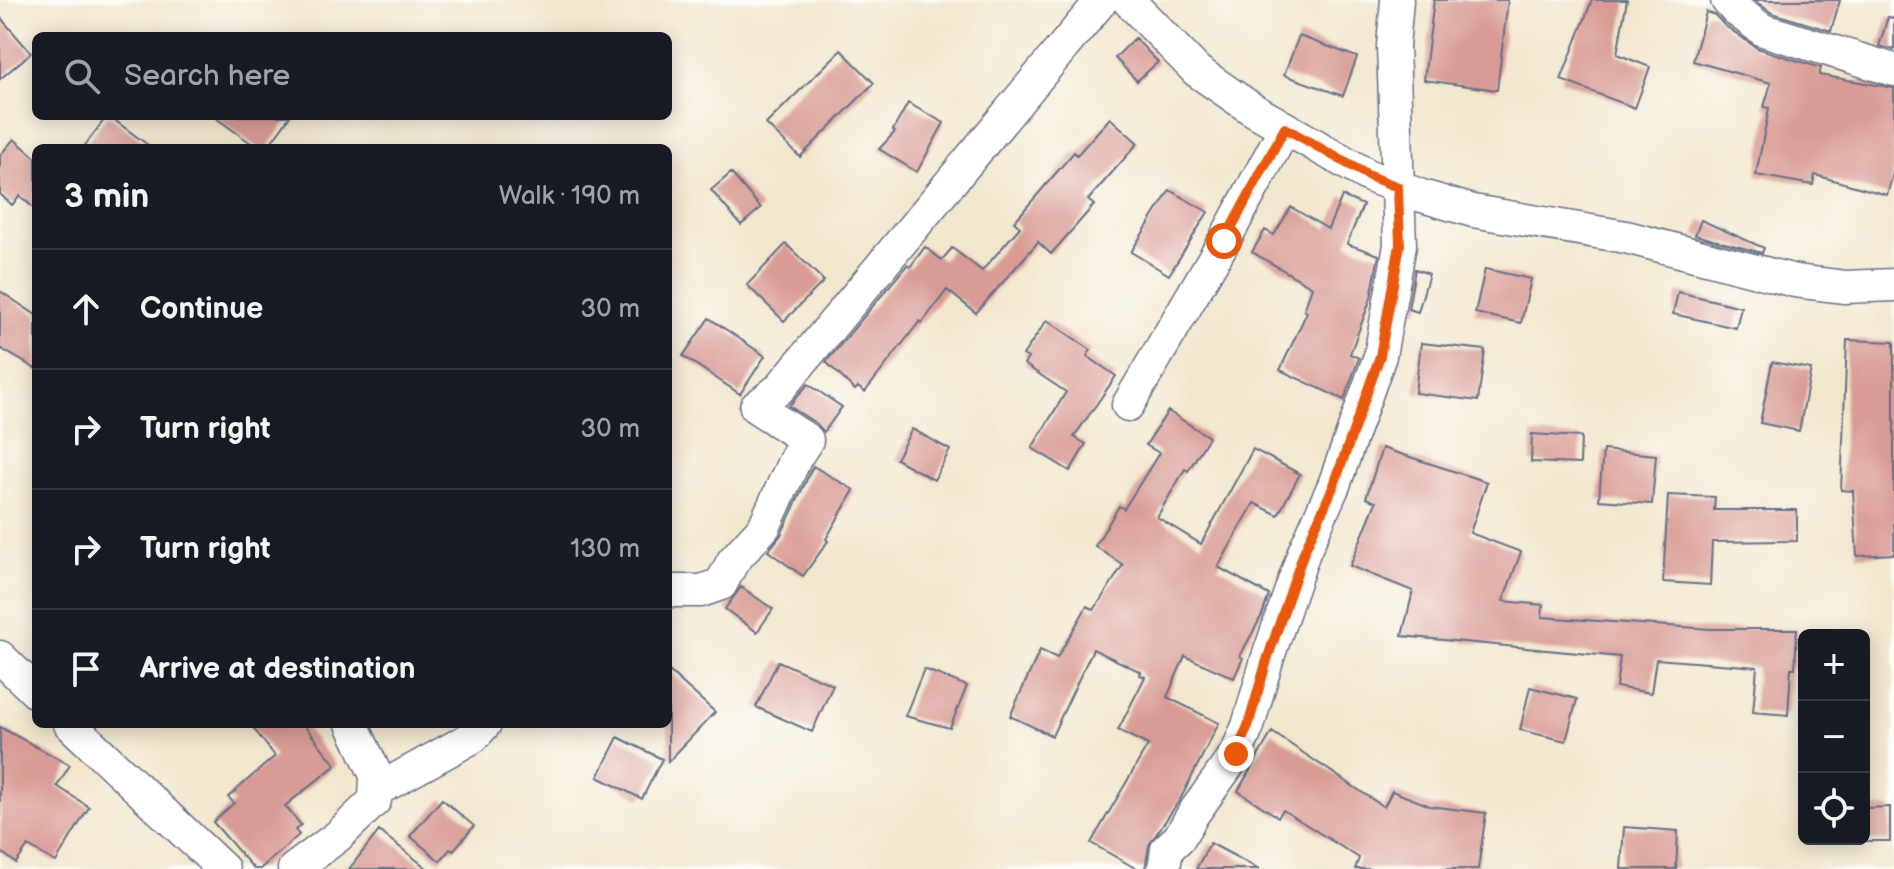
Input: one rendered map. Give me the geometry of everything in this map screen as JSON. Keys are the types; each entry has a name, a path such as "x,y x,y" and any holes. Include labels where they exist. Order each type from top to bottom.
{"street":[{"path":"672,591 701,591 721,584 733,561 764,527 807,440 756,407 779,389 1102,0"},
{"path":"1128,0 1197,71 1252,109 1369,176 1398,187 1473,211 1626,237 1795,281 1845,287 1894,285"},
{"path":"1164,869 1167,849 1179,838 1236,754 1248,726 1304,552 1334,485 1380,356 1400,245 1393,46 1397,0"},
{"path":"1727,0 1763,30 1894,70"},
{"path":"1128,405 1224,241 1285,128"},
{"path":"0,657 32,688"},
{"path":"74,728 223,869"},
{"path":"294,869 338,836 375,800 374,769 354,728"},
{"path":"377,790 473,737 481,728"}],"building":[{"path":"1434,0 1508,0 1497,90 1424,80"},
{"path":"1592,0 1627,0 1617,54 1650,67 1635,108 1561,80"},
{"path":"1754,0 1840,0 1831,31 1772,13"},
{"path":"1706,12 1715,15 1757,48 1821,68 1819,75 1894,88 1894,170 1887,195 1815,175 1813,185 1756,175 1769,108 1764,107 1771,83 1693,61"},
{"path":"0,17 31,53 0,79"},
{"path":"1888,17 1894,18 1894,50 1879,46"},
{"path":"1299,36 1357,57 1343,96 1284,75"},
{"path":"1135,38 1158,62 1137,81 1115,58"},
{"path":"841,50 874,83 800,157 766,124"},
{"path":"908,103 944,123 917,172 879,149 895,132 893,130"},
{"path":"1110,118 1138,143 1088,200 1094,205 1051,254 1038,242 976,313 947,290 865,392 858,387 855,390 826,362 925,247 942,260 952,248 982,271 1020,227 1014,222 1074,152 1077,155"},
{"path":"104,120 114,120 147,144 86,144"},
{"path":"219,120 287,120 270,144 252,144"},
{"path":"14,139 32,155 32,206 20,196 12,205 0,194 0,155"},
{"path":"731,173 761,208 741,225 711,190"},
{"path":"1170,190 1208,212 1169,275 1131,252"},
{"path":"1342,196 1363,205 1347,244 1379,255 1371,298 1350,354 1359,358 1344,400 1280,370 1307,312 1304,310 1312,287 1252,252 1265,230 1274,235 1291,207 1328,229"},
{"path":"1701,220 1764,248 1762,253 1695,235"},
{"path":"786,244 824,281 784,321 747,285"},
{"path":"1415,269 1429,274 1418,312 1408,309"},
{"path":"1485,269 1531,279 1521,323 1475,313"},
{"path":"0,291 32,312 32,367 0,348"},
{"path":"1678,292 1741,307 1736,328 1673,314"},
{"path":"709,318 765,356 740,394 683,356"},
{"path":"1047,320 1091,350 1087,356 1116,376 1074,437 1086,444 1070,471 1032,448 1066,392 1024,364 1028,358 1023,355"},
{"path":"1847,340 1894,342 1894,554 1857,556 1853,491 1841,490"},
{"path":"1421,343 1485,350 1478,401 1415,393"},
{"path":"1772,362 1811,369 1799,431 1760,423"},
{"path":"808,384 842,407 824,432 789,406"},
{"path":"1168,411 1209,437 1188,471 1185,469 1157,517 1201,544 1253,449 1300,474 1278,515 1254,503 1218,567 1269,595 1240,656 1243,658 1234,678 1185,656 1167,697 1219,723 1181,798 1149,845 1145,869 1137,869 1091,843 1148,745 1118,730 1145,677 1140,675 1141,672 1093,649 1052,736 1010,716 1040,650 1057,658 1087,606 1094,610 1123,565 1095,546 1119,506 1124,509 1159,453 1146,445"},
{"path":"912,429 950,450 934,480 896,459"},
{"path":"1532,434 1581,437 1580,464 1531,462"},
{"path":"1382,448 1487,482 1470,533 1521,552 1503,601 1543,605 1542,617 1711,629 1797,629 1788,715 1753,712 1757,667 1656,659 1651,693 1616,687 1620,657 1402,636 1413,591 1350,566 1376,502 1366,498"},
{"path":"1603,450 1656,455 1652,504 1599,500"},
{"path":"813,466 854,490 826,539 828,541 803,576 768,551 781,535"},
{"path":"1668,495 1715,497 1714,510 1797,510 1797,541 1712,542 1710,585 1663,582"},
{"path":"741,587 773,609 757,632 725,609"},
{"path":"778,661 833,685 812,732 756,707"},
{"path":"924,669 967,686 950,728 905,716"},
{"path":"672,674 715,712 668,762 668,728 672,728"},
{"path":"1530,687 1577,699 1566,741 1520,730"},
{"path":"0,727 70,765 57,786 89,807 56,862 28,846 16,863 0,851"},
{"path":"253,728 306,728 336,765 285,806 301,825 295,830 299,835 260,869 254,869 213,822 234,803 228,797 275,756"},
{"path":"1272,732 1384,807 1392,791 1430,806 1486,813 1478,869 1355,869 1359,858 1283,810 1278,817 1238,791"},
{"path":"618,737 662,759 642,799 598,777"},
{"path":"442,799 474,826 440,861 410,836"},
{"path":"1890,807 1890,841 1870,841 1870,808"},
{"path":"1624,827 1678,831 1676,869 1621,869"},
{"path":"379,831 428,869 349,869"},
{"path":"1210,843 1259,869 1196,869"}],"route":[{"path":"1224,241 1285,128 1369,176 1398,187 1400,245 1380,356 1334,485 1304,552 1248,726 1236,754"}]}
